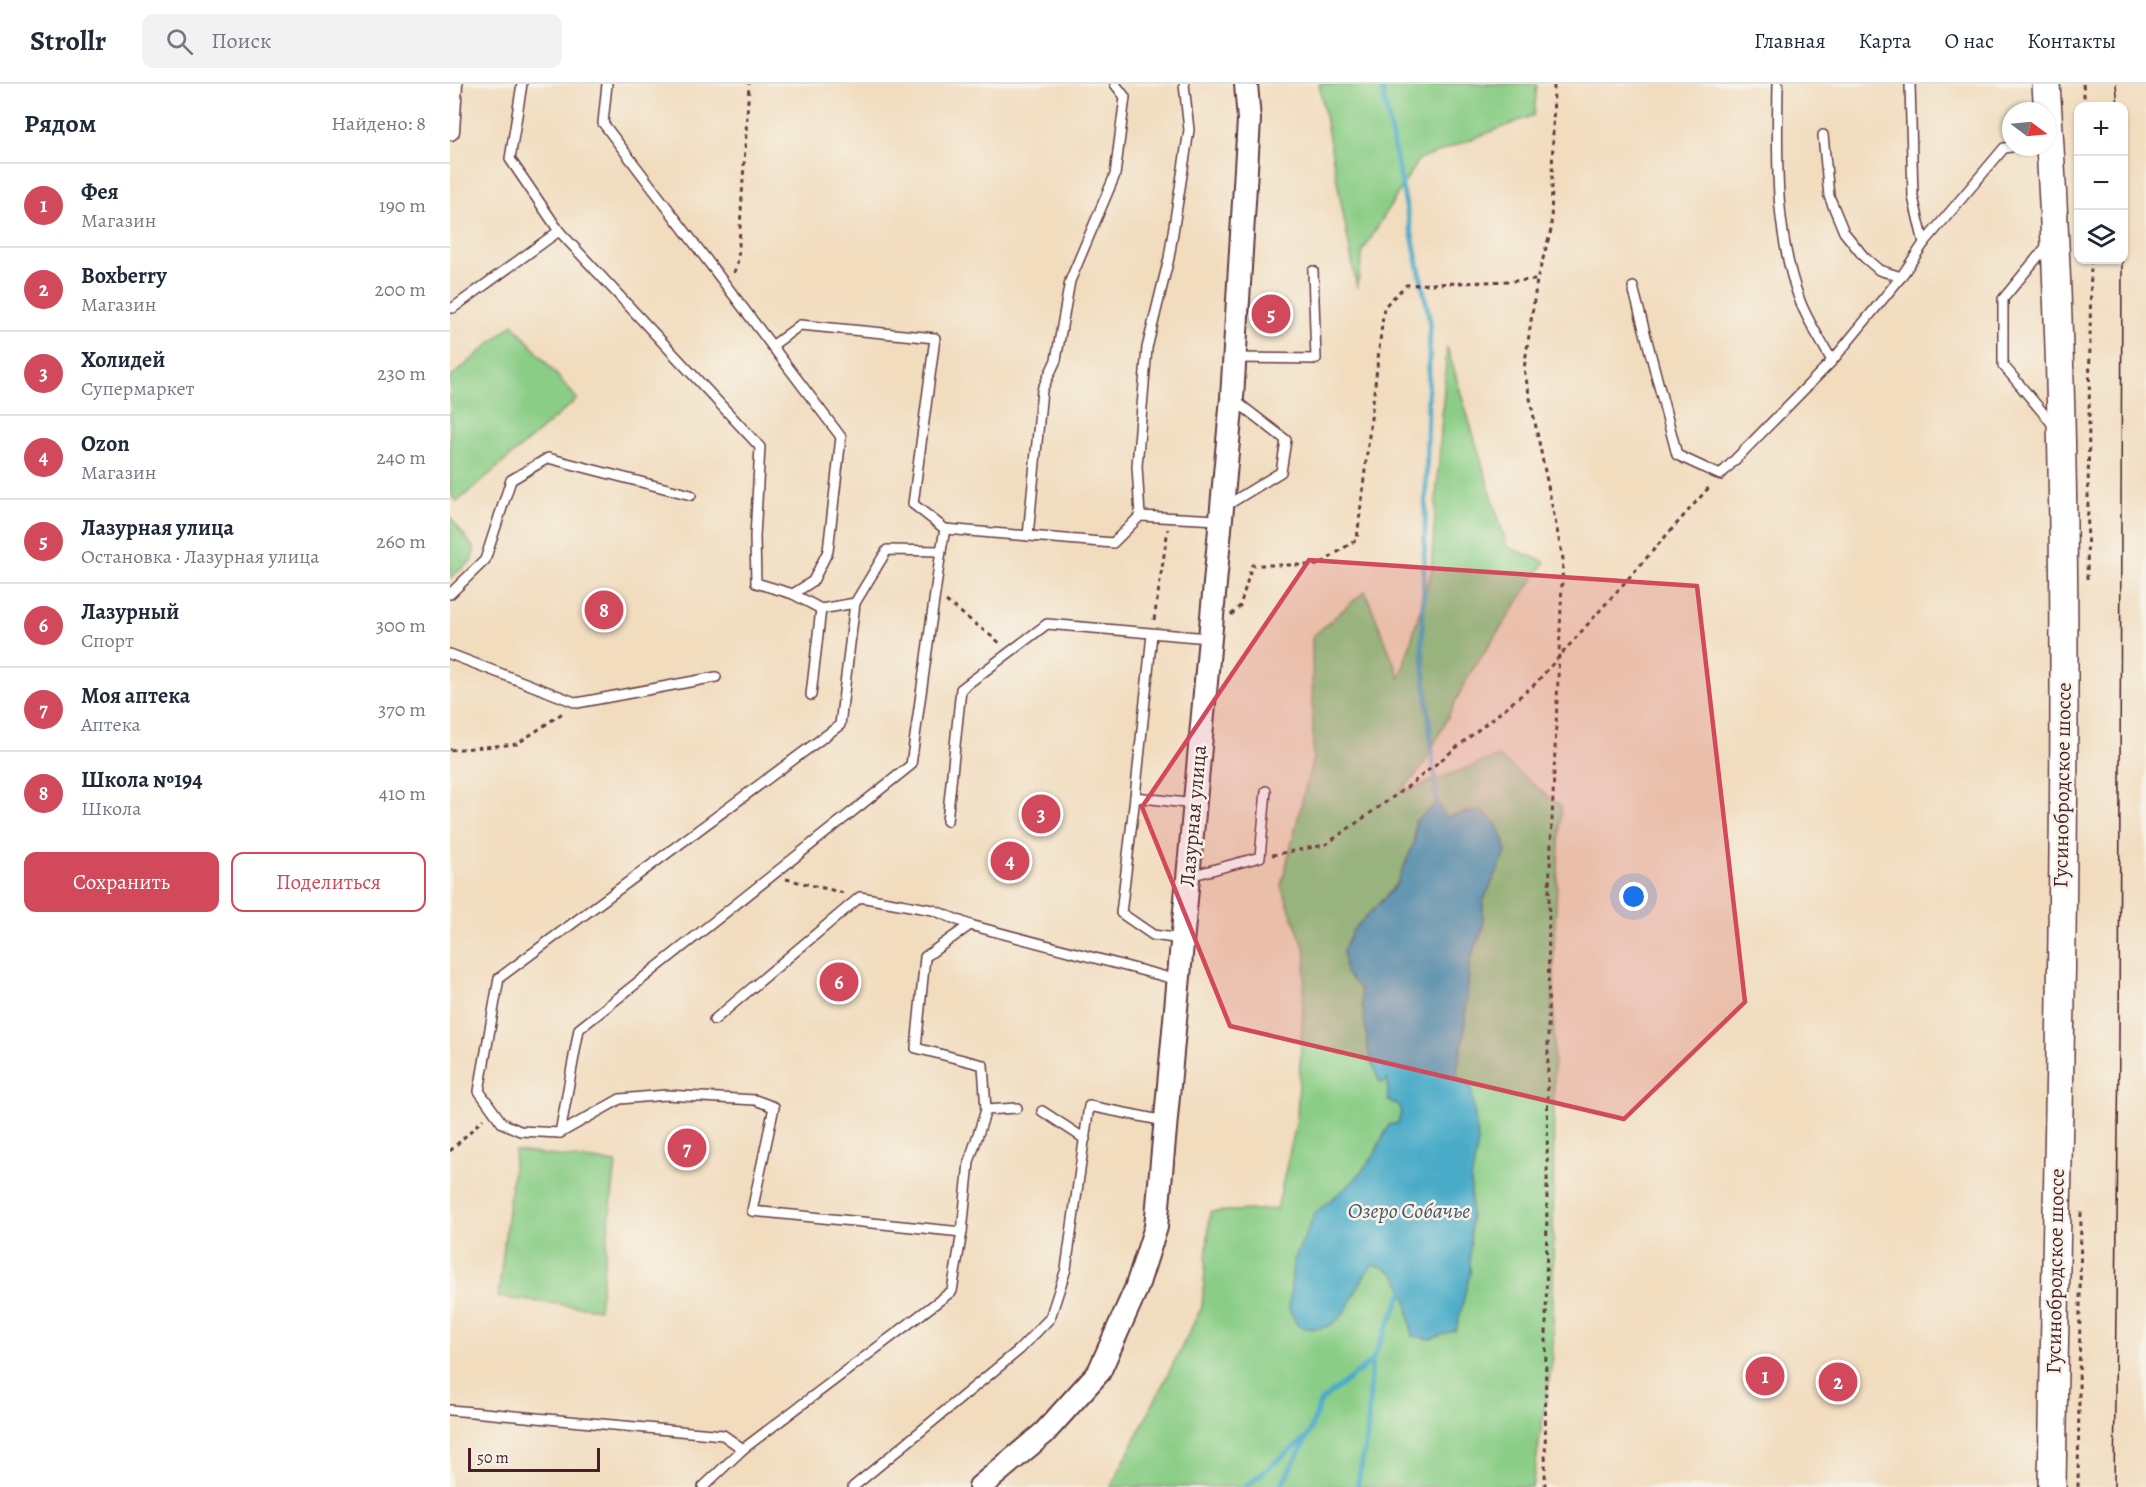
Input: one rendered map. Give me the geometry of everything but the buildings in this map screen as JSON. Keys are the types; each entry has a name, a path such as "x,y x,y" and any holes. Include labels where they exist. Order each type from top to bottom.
{"main road":[{"name":"Гусинобродское шоссе","path":"2046,84 2047,102"},
{"name":"Гусинобродское шоссе","path":"2049,156 2055,236 2064,653 2052,1487"}],"street":[{"path":"450,131 453,84"},
{"name":"Лазурная улица","path":"980,1487 1044,1433 1099,1372 1136,1289 1156,1227 1232,398 1249,120 1246,84"}],"lane":[{"path":"522,84 510,159 559,231 760,447 755,537 756,583 793,594 821,609 855,603"},
{"path":"608,84 603,123 841,436 828,551 813,580 793,594"},
{"path":"1028,536 1042,390 1056,360 1070,281 1115,175 1125,97 1115,84"},
{"path":"772,346 800,325 935,338 913,504 945,529 1113,543 1140,516 1137,466 1147,348 1169,258 1189,130 1184,84"},
{"path":"1778,84 1777,201 1782,227 1800,301 1832,362"},
{"path":"1910,84 1913,197 1924,243"},
{"path":"1823,135 1829,196 1844,232 1864,257 1879,270 1901,277"},
{"path":"1633,287 1677,455 1720,475 1832,362 1901,277 1924,243 2002,150"},
{"path":"450,308 559,231"},
{"path":"2055,236 2003,299 2003,364 2059,432"},
{"path":"1234,358 1316,359 1312,271"},
{"path":"1140,516 1169,518 1221,514 1281,472 1286,440 1232,398"},
{"path":"450,594 484,560 511,480 548,458 691,495"},
{"path":"560,1133 579,1029 911,765 945,529"},
{"path":"941,551 887,550 855,603 840,725 499,978 479,1091 502,1123 520,1131 560,1133 620,1099 666,1095 755,1100 774,1107 752,1211 962,1232"},
{"path":"811,695 821,609"},
{"path":"947,821 962,689 1047,624 1210,638"},
{"path":"1152,634 1136,797 1121,913 1153,934 1182,939"},
{"path":"450,654 577,703 716,677"},
{"path":"1188,877 1260,857 1266,791"},
{"path":"1136,797 1194,804"},
{"path":"714,1020 861,897 933,910 970,925 1178,980"},
{"path":"703,1487 743,1449 952,1291 962,1232 969,1162 986,1110 983,1065 916,1048 926,957 970,925"},
{"path":"853,1487 1019,1350 1050,1318 1066,1269 1089,1106 1165,1121"},
{"path":"986,1110 1017,1108"},
{"path":"1042,1111 1085,1139"},
{"path":"450,1410 723,1435 743,1449"}],"path":[{"path":"730,290 738,260 749,84"},
{"path":"1545,1487 1549,892 1557,657 1563,559 1524,369 1537,280 1551,230 1554,84"},
{"path":"2083,84 2085,102"},
{"path":"1210,638 1240,606 1252,565 1319,565 1357,539 1384,306 1406,285 1537,280"},
{"path":"1260,857 1325,845 1410,785 1534,685 1557,657 1587,628 1720,475"},
{"path":"1152,634 1169,518"},
{"path":"935,592 1011,651"},
{"path":"450,750 517,744 577,703"},
{"path":"777,871 784,879 861,897"},
{"path":"450,1151 492,1110"}],"highlighted area":[{"path":"1309,560 1697,586 1745,1002 1624,1119 1230,1026 1142,807"}],"green space":[{"path":"1319,84 1537,84 1534,115 1418,160 1363,251 1357,288"},
{"path":"513,324 577,399 457,502 450,494 450,378"},
{"path":"1447,347 1507,547 1545,562 1469,675 1423,766 1400,793 1498,756 1561,807 1554,944 1553,1356 1532,1487 1111,1487 1202,1307 1210,1212 1277,1209 1297,1119 1306,952 1281,886 1313,758 1312,637 1365,591 1400,678 1431,573","holes":["1437,804 1446,817 1470,811 1506,853 1483,901 1483,928 1470,960 1463,1041 1456,1075 1478,1142 1471,1180 1470,1274 1395,1274 1384,1266 1372,1265 1360,1280 1353,1297 1289,1309 1306,1237 1315,1213 1353,1182 1373,1157 1385,1132 1398,1124 1401,1111 1388,1079 1379,1081 1369,1054 1353,930 1387,895 1404,870 1414,840 1415,822"]},
{"path":"450,517 475,550 471,561 450,578"},
{"path":"515,1151 616,1163 599,1309 498,1297"}],"water":[{"name":"Озеро Собачье","path":"1437,803 1446,817 1482,811 1496,824 1505,842 1506,853 1483,901 1483,928 1470,960 1463,1041 1456,1075 1471,1086 1478,1142 1471,1180 1470,1274 1456,1330 1431,1339 1412,1336 1407,1302 1399,1281 1384,1267 1372,1265 1337,1321 1327,1327 1315,1329 1298,1326 1289,1309 1293,1263 1315,1213 1353,1182 1373,1157 1389,1125 1398,1123 1401,1112 1397,1104 1388,1101 1388,1080 1382,1083 1379,1081 1369,1054 1360,989 1345,973 1343,951 1353,930 1396,886 1415,840 1415,822"}],"waterway":[{"path":"1381,84 1430,322 1422,647 1437,803"},
{"path":"1245,1487 1308,1436 1321,1401 1372,1361 1405,1288"},
{"path":"1357,1487 1367,1437 1372,1361"},
{"path":"1280,1487 1306,1440"}],"tram line":[{"path":"2116,84 2118,102"},
{"path":"2114,1487 2119,1042 2122,264"}],"place":[{"name":"Лазурная улица","path":"1271,314"},
{"name":"Школа №194","path":"604,610"},
{"name":"Холидей","path":"1041,814"},
{"name":"Ozon","path":"1010,861"},
{"name":"Лазурный","path":"839,982"},
{"name":"Моя аптека","path":"687,1148"},
{"name":"Фея","path":"1765,1376"},
{"name":"Boxberry","path":"1838,1382"}]}
